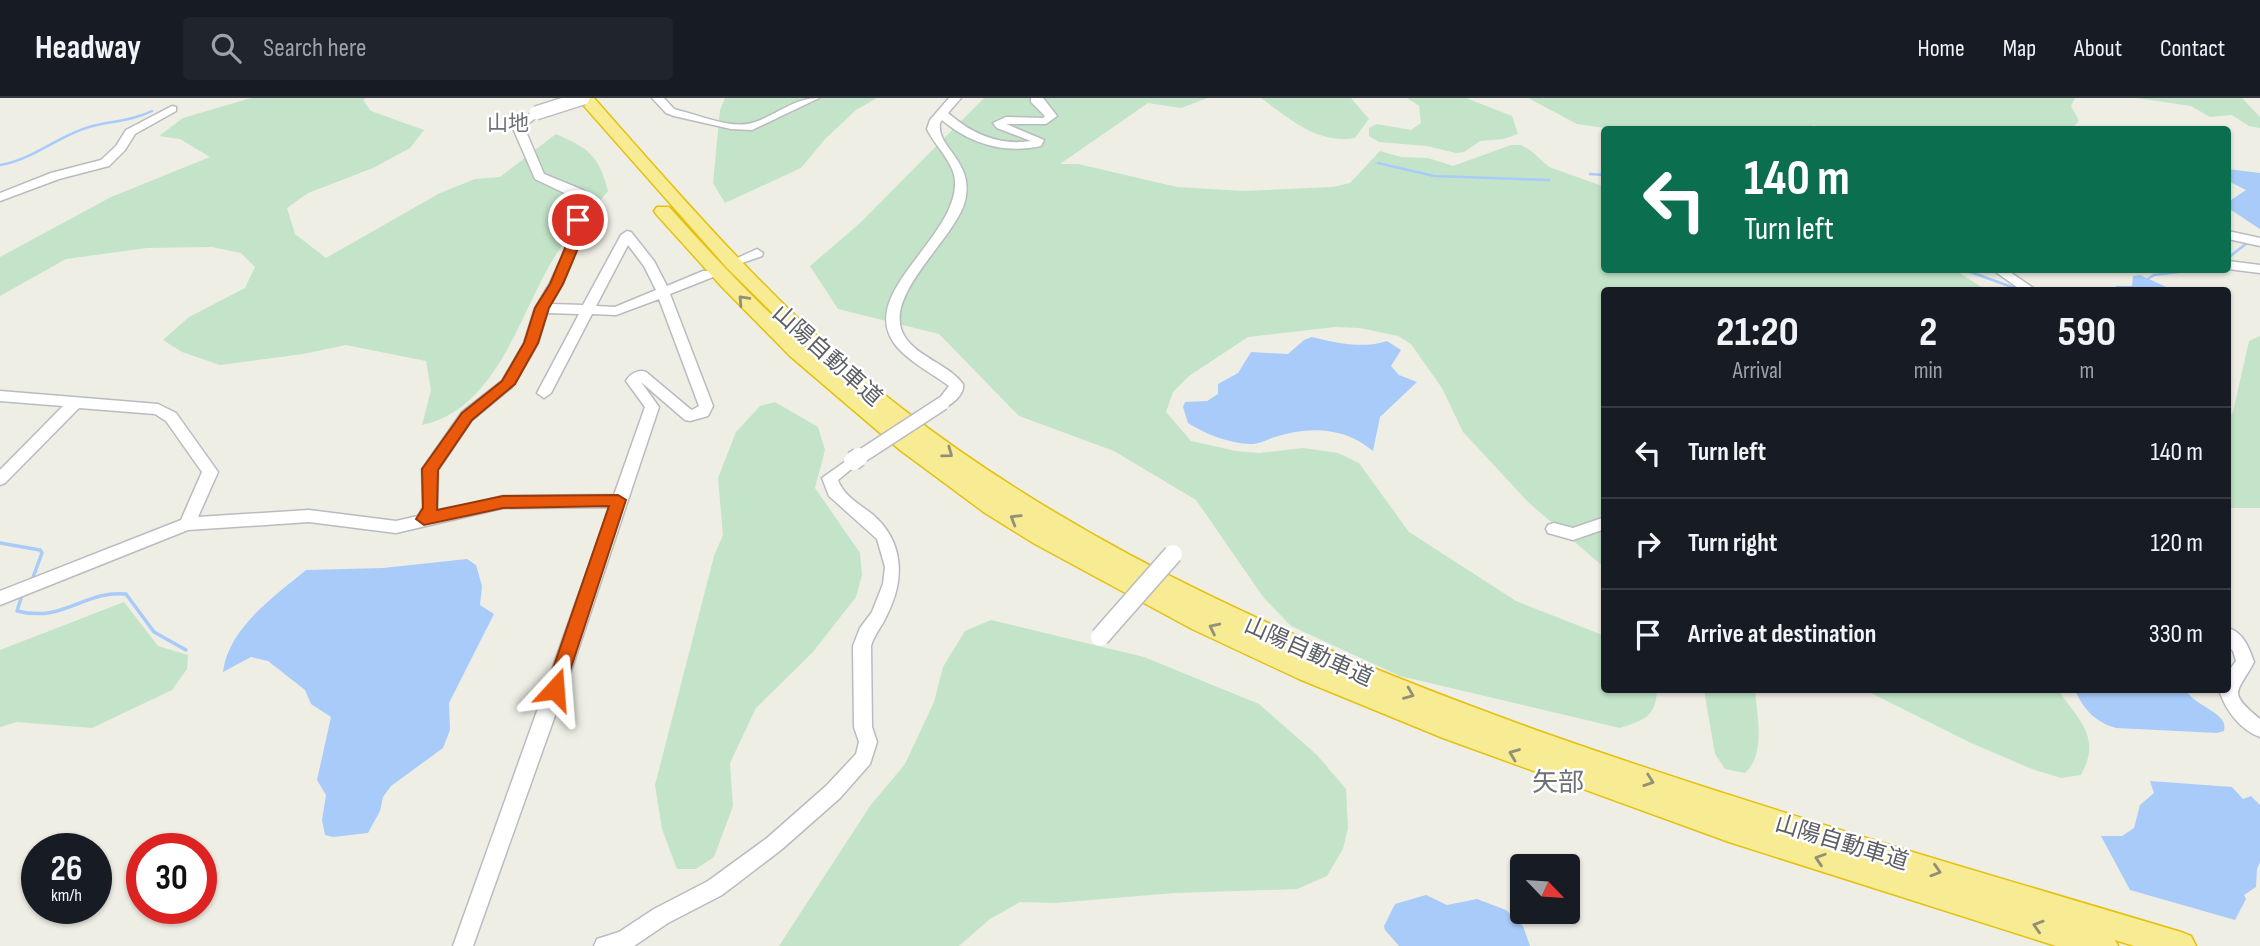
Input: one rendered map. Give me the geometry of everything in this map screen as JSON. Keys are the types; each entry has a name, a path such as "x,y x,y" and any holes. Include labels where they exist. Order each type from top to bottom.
{"highway":[{"name":"山陽自動車道","path":"566,98 698,252 756,313 818,372 949,476 1009,516 1228,635 1413,715 1581,769 1824,837 2181,946"},
{"name":"山陽自動車道","path":"584,98 714,245 830,361 898,417 974,471 1105,552 1316,657 1581,769 1823,861 2103,946"}],"street":[{"path":"424,519 431,508 430,469 467,416 507,384 531,343 542,308 575,241 585,199 579,193 539,176 518,126 536,113 584,98"},
{"path":"658,98 670,111 678,114 731,126 752,127 813,98"},
{"path":"604,946 624,941 661,916 715,888 784,835 833,792 864,758 868,742 863,727 862,646 891,584 893,567 884,537 875,526 834,492 830,478 953,396 957,389 956,384 899,340 890,323 890,313 912,273 947,229 960,199 959,171 933,129 934,122 955,98"},
{"path":"941,113 963,133 975,138 1002,145 1031,146 1037,144 1038,140 1009,130 999,123 1006,120 1046,121 1051,116 1047,109 1035,100 1037,98"},
{"path":"0,197 55,176 105,163 121,148 130,132 172,109"},
{"path":"463,946 564,665 618,500 652,407 633,381 635,377 645,376 653,386 690,416 703,412 706,406 674,314 662,294 653,268 627,236 544,393"},
{"path":"2231,236 2260,242"},
{"path":"739,260 757,253"},
{"path":"2231,265 2260,269"},
{"path":"2004,273 2024,287"},
{"path":"542,308 616,311 708,274"},
{"path":"0,396 139,406 158,409 172,417 210,472 187,524"},
{"path":"0,479 76,402"},
{"path":"0,598 187,524 309,516 396,527 503,502 618,500"},
{"path":"1554,529 1573,534 1601,524"},
{"path":"1100,637 1173,554"},
{"path":"2231,638 2240,648 2245,662 2231,683"},
{"path":"2231,693 2247,719 2260,729"}],"green space":[{"path":"251,98 366,98 363,100 371,111 424,130 410,148 373,168 308,193 287,208 295,234 326,258 440,193 475,179 500,177 556,134 591,154 601,169 608,191 557,253 489,379 470,399 448,415 422,425 431,390 426,361 346,345 303,354 220,365 182,352 163,340 189,317 245,288 255,267 241,253 212,247 147,248 66,259 0,296 0,257 111,197 210,157 180,139 159,136 183,118"},
{"path":"725,98 877,98 856,110 825,139 801,168 725,203 713,183 720,110"},
{"path":"984,98 1208,98 1181,108 1148,103 1060,164 1078,164 1177,187 1243,191 1333,187 1350,183 1380,151 1401,157 1428,158 1453,166 1511,145 1521,145 1549,167 1601,186 1601,273 1960,273 1981,287 1601,287 1601,565 1529,503 1463,432 1442,388 1411,344 1398,336 1360,328 1335,327 1248,337 1189,376 1173,392 1166,412 1191,441 1259,453 1303,448 1338,453 1359,463 1409,532 1516,601 1601,634 1601,693 1657,693 1654,706 1647,716 1620,728 1400,676 1291,626 1264,598 1196,500 1114,451 1019,416 939,334 838,309 810,266 859,224"},
{"path":"1261,98 1351,98 1369,119 1355,138 1328,137 1305,128"},
{"path":"1407,98 1466,98 1512,116 1518,134 1503,139 1480,141 1464,152 1456,153 1427,146 1379,142 1369,136 1369,128 1377,124 1411,130 1421,123 1419,106"},
{"path":"1528,98 2075,98 2071,106 2079,121 2074,126 1601,127 1577,124"},
{"path":"2136,98 2242,98 2260,117 2260,128 2249,126 2232,115 2210,117 2191,106"},
{"path":"2260,336 2260,508 2231,508 2231,415 2249,341"},
{"path":"775,402 818,427 825,450 815,488 860,553 862,575 856,597 813,652 756,708 730,763 733,806 714,857 696,869 677,869 662,829 655,785 714,556 723,535 718,478 736,432 760,406"},
{"path":"124,602 158,646 188,655 187,669 172,690 92,728 17,722 0,727 0,650"},
{"path":"991,620 1144,657 1259,704 1317,755 1346,789 1348,828 1343,849 1327,876 1297,889 1174,893 1055,903 1020,902 990,919 959,946 779,946 870,806 905,764 934,702 943,667 965,631"},
{"path":"1705,693 1755,693 1759,734 1752,765 1745,773 1725,769 1715,754"},
{"path":"1871,693 2060,693 2080,720 2089,750 2081,775 2061,778 2032,769 1969,742"}],"water":[{"path":"2231,169 2260,173 2260,229 2231,210 2231,200 2246,190 2231,182"},
{"path":"2140,275 2166,287 2116,287 2132,286 2133,276"},
{"path":"1312,337 1359,345 1387,341 1401,350 1391,366 1399,375 1417,382 1380,417 1373,451 1351,437 1326,431 1288,433 1249,444 1217,437 1188,423 1183,407 1185,402 1207,401 1218,394 1218,384 1238,373 1251,352 1288,354 1304,340"},
{"path":"467,559 476,565 482,586 480,605 494,614 449,703 450,730 443,748 391,786 383,797 380,811 368,833 333,837 325,835 322,820 326,795 317,780 331,717 311,704 305,690 268,661 251,657 223,672 234,641 243,627 267,602 306,570 383,568"},
{"path":"2076,693 2188,693 2222,719 2224,731 2217,733 2116,728 2102,722 2082,704"},
{"path":"2150,781 2232,787 2243,799 2251,796 2260,805 2260,862 2256,887 2244,895 2246,899 2235,920 2130,890 2101,836 2122,836 2134,828 2140,805 2154,793"},
{"path":"1426,895 1447,905 1477,899 1506,910 1510,914 1510,924 1523,926 1530,946 1399,946 1384,926 1395,904"}],"waterway":[{"path":"0,165 23,158 78,131 152,111"},
{"path":"1378,163 1434,176 1549,180"},
{"path":"1590,174 1601,175"},
{"path":"2231,256 2247,243 2260,244"},
{"path":"1973,273 2012,287"},
{"path":"2146,280 2154,275 2170,273"},
{"path":"0,543 40,550 42,553 32,580"},
{"path":"23,592 17,611 33,614 61,610 111,594 126,594 154,632 186,650"}],"district":[{"name":"山地","path":"508,123"},
{"name":"矢部","path":"1558,782"}],"route":[{"path":"555,689 618,500 503,502 424,519 431,508 428,487 430,469 467,416 507,384 531,343 542,308 575,241 578,220"}]}
